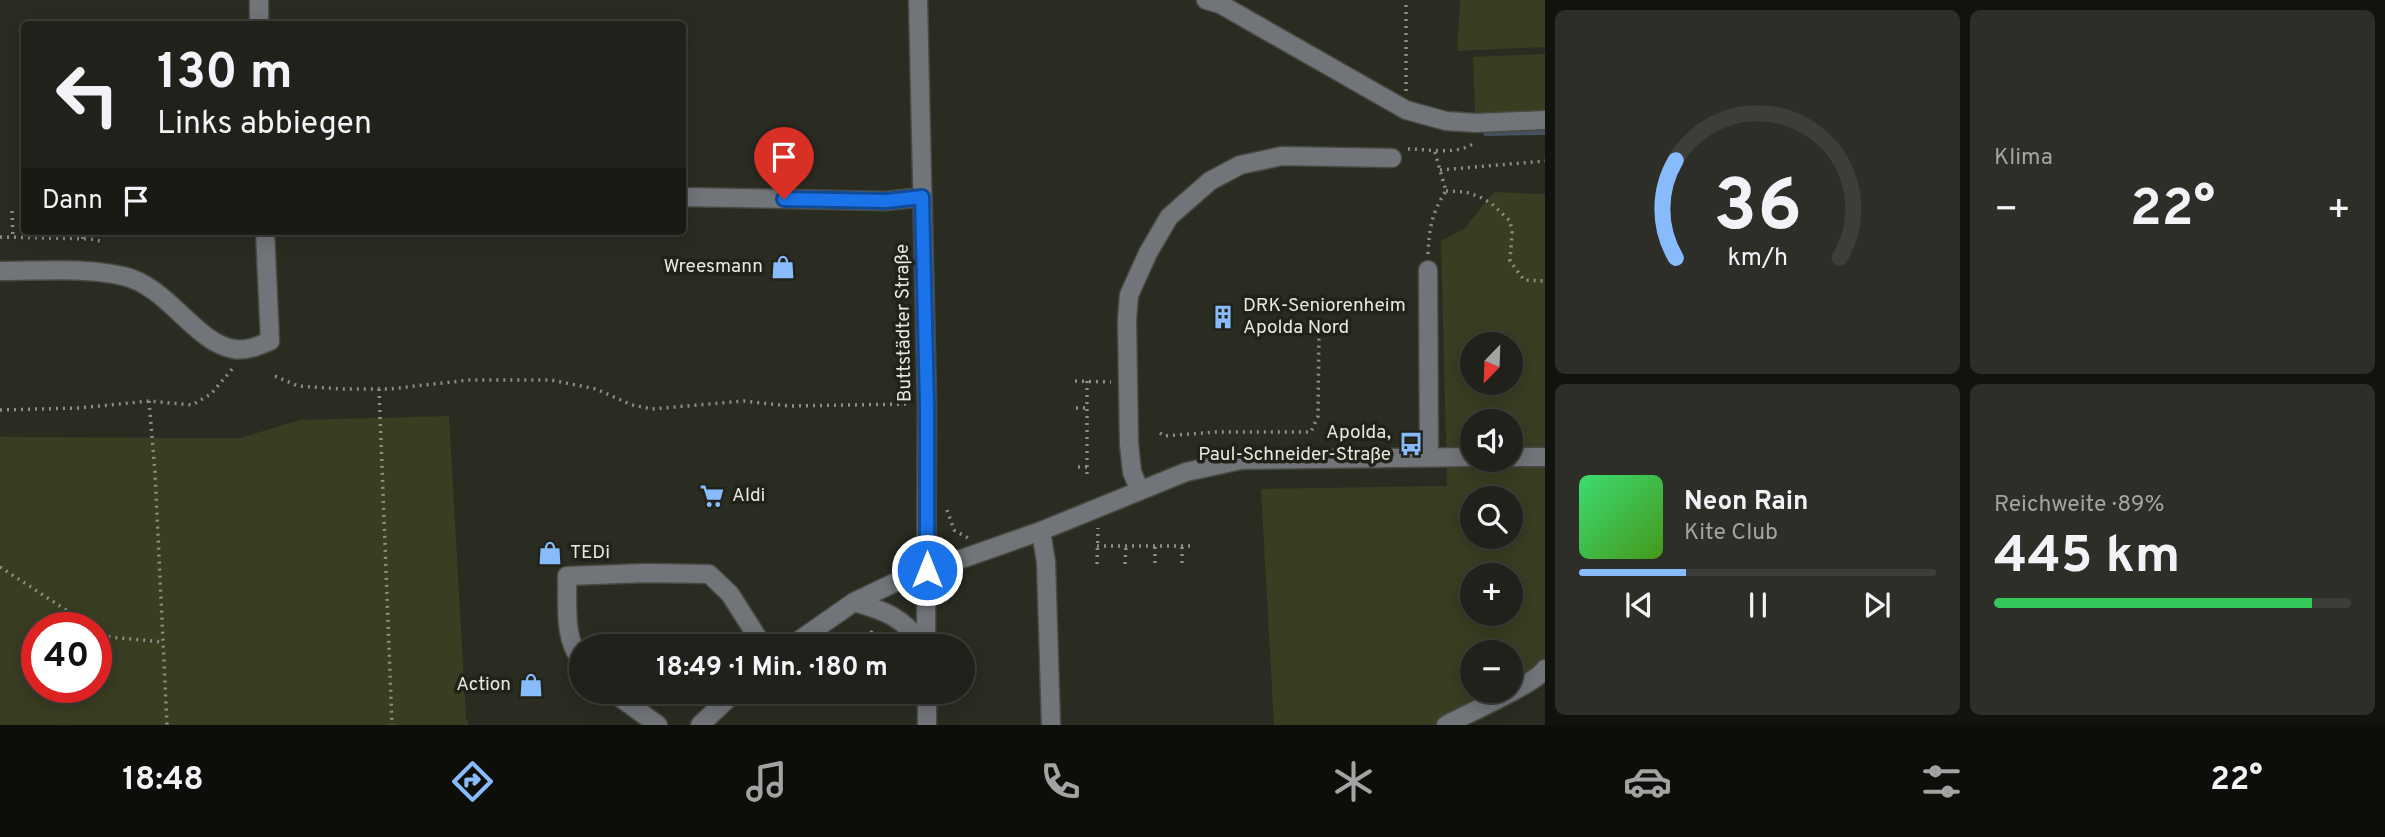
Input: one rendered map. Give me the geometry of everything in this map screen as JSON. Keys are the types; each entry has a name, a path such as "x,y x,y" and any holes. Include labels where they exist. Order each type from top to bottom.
{"street":[{"path":"259,0 260,21"},
{"name":"Buttstädter Straße","path":"918,0 927,404 925,634"},
{"path":"1206,0 1220,4 1406,110 1446,121 1477,123 1545,120"},
{"path":"1140,491 1132,472 1127,382 1129,295 1148,253 1169,217 1210,181 1240,164 1282,156 1399,154"},
{"path":"686,197 886,201 922,197"},
{"path":"0,271 74,271 124,276 147,285 215,342 235,349 252,348 270,341 265,235"},
{"path":"1428,270 1429,457"},
{"path":"809,634 854,603 927,570 1041,531 1186,471 1241,460 1460,457"},
{"path":"1523,457 1545,457"},
{"path":"1041,531 1046,562 1051,725"},
{"path":"570,634 567,576 646,573 709,574 730,594 755,634"},
{"path":"854,603 895,617 915,634"},
{"path":"1446,725 1542,674 1545,669"},
{"path":"629,704 658,725"},
{"path":"700,725 722,704"},
{"path":"927,704 927,725"}],"path":[{"path":"1406,0 1406,110"},
{"path":"1399,154 1471,146 1476,141 1477,123"},
{"path":"1428,270 1429,229 1434,209 1446,191 1434,149"},
{"path":"1440,170 1545,160"},
{"path":"1446,191 1466,192 1492,204 1510,221 1510,261 1524,280 1545,281"},
{"path":"12,211 13,238"},
{"path":"0,237 83,239 100,242"},
{"path":"1160,433 1164,436 1216,432 1311,432 1318,416 1319,326"},
{"path":"0,410 79,408 149,401 192,405 211,394 240,360 245,348"},
{"path":"275,376 298,386 379,389 469,380 551,380 596,388 632,405 652,409 744,401 789,406 927,404"},
{"path":"1075,381 1127,382"},
{"path":"1087,381 1084,437 1087,474"},
{"path":"379,389 393,725"},
{"path":"149,401 167,725"},
{"path":"1076,408 1087,408"},
{"path":"1078,467 1087,467"},
{"path":"946,506 947,516 954,530 965,538 975,539"},
{"path":"1091,511 1098,525 1097,564"},
{"path":"1097,546 1192,546"},
{"path":"1125,564 1126,546"},
{"path":"1154,564 1155,546"},
{"path":"1182,546 1182,563"},
{"path":"0,567 69,612"},
{"path":"112,637 163,642"}],"green space":[{"path":"1460,0 1545,0 1545,47 1457,51"},
{"path":"1545,54 1545,112 1475,114 1473,57"},
{"path":"1494,192 1545,194 1545,667 1523,678 1523,640 1460,640 1460,703 1476,703 1434,725 1274,725 1261,489 1447,486 1441,241 1464,229"},
{"path":"449,416 466,717 469,725 0,725 0,437 240,438 300,420"}],"waterway":[{"path":"1486,133 1545,132"}],"place":[{"name":"Wreesmann","path":"783,267"},
{"name":"DRK-Seniorenheim Apolda Nord","path":"1223,317"},
{"name":"Apolda, Paul-Schneider-Straße","path":"1411,444"},
{"name":"Aldi","path":"712,496"},
{"name":"TEDi","path":"550,553"},
{"name":"Action","path":"531,685"}],"route":[{"path":"784,199 886,201 922,197 927,404 927,570"}]}
